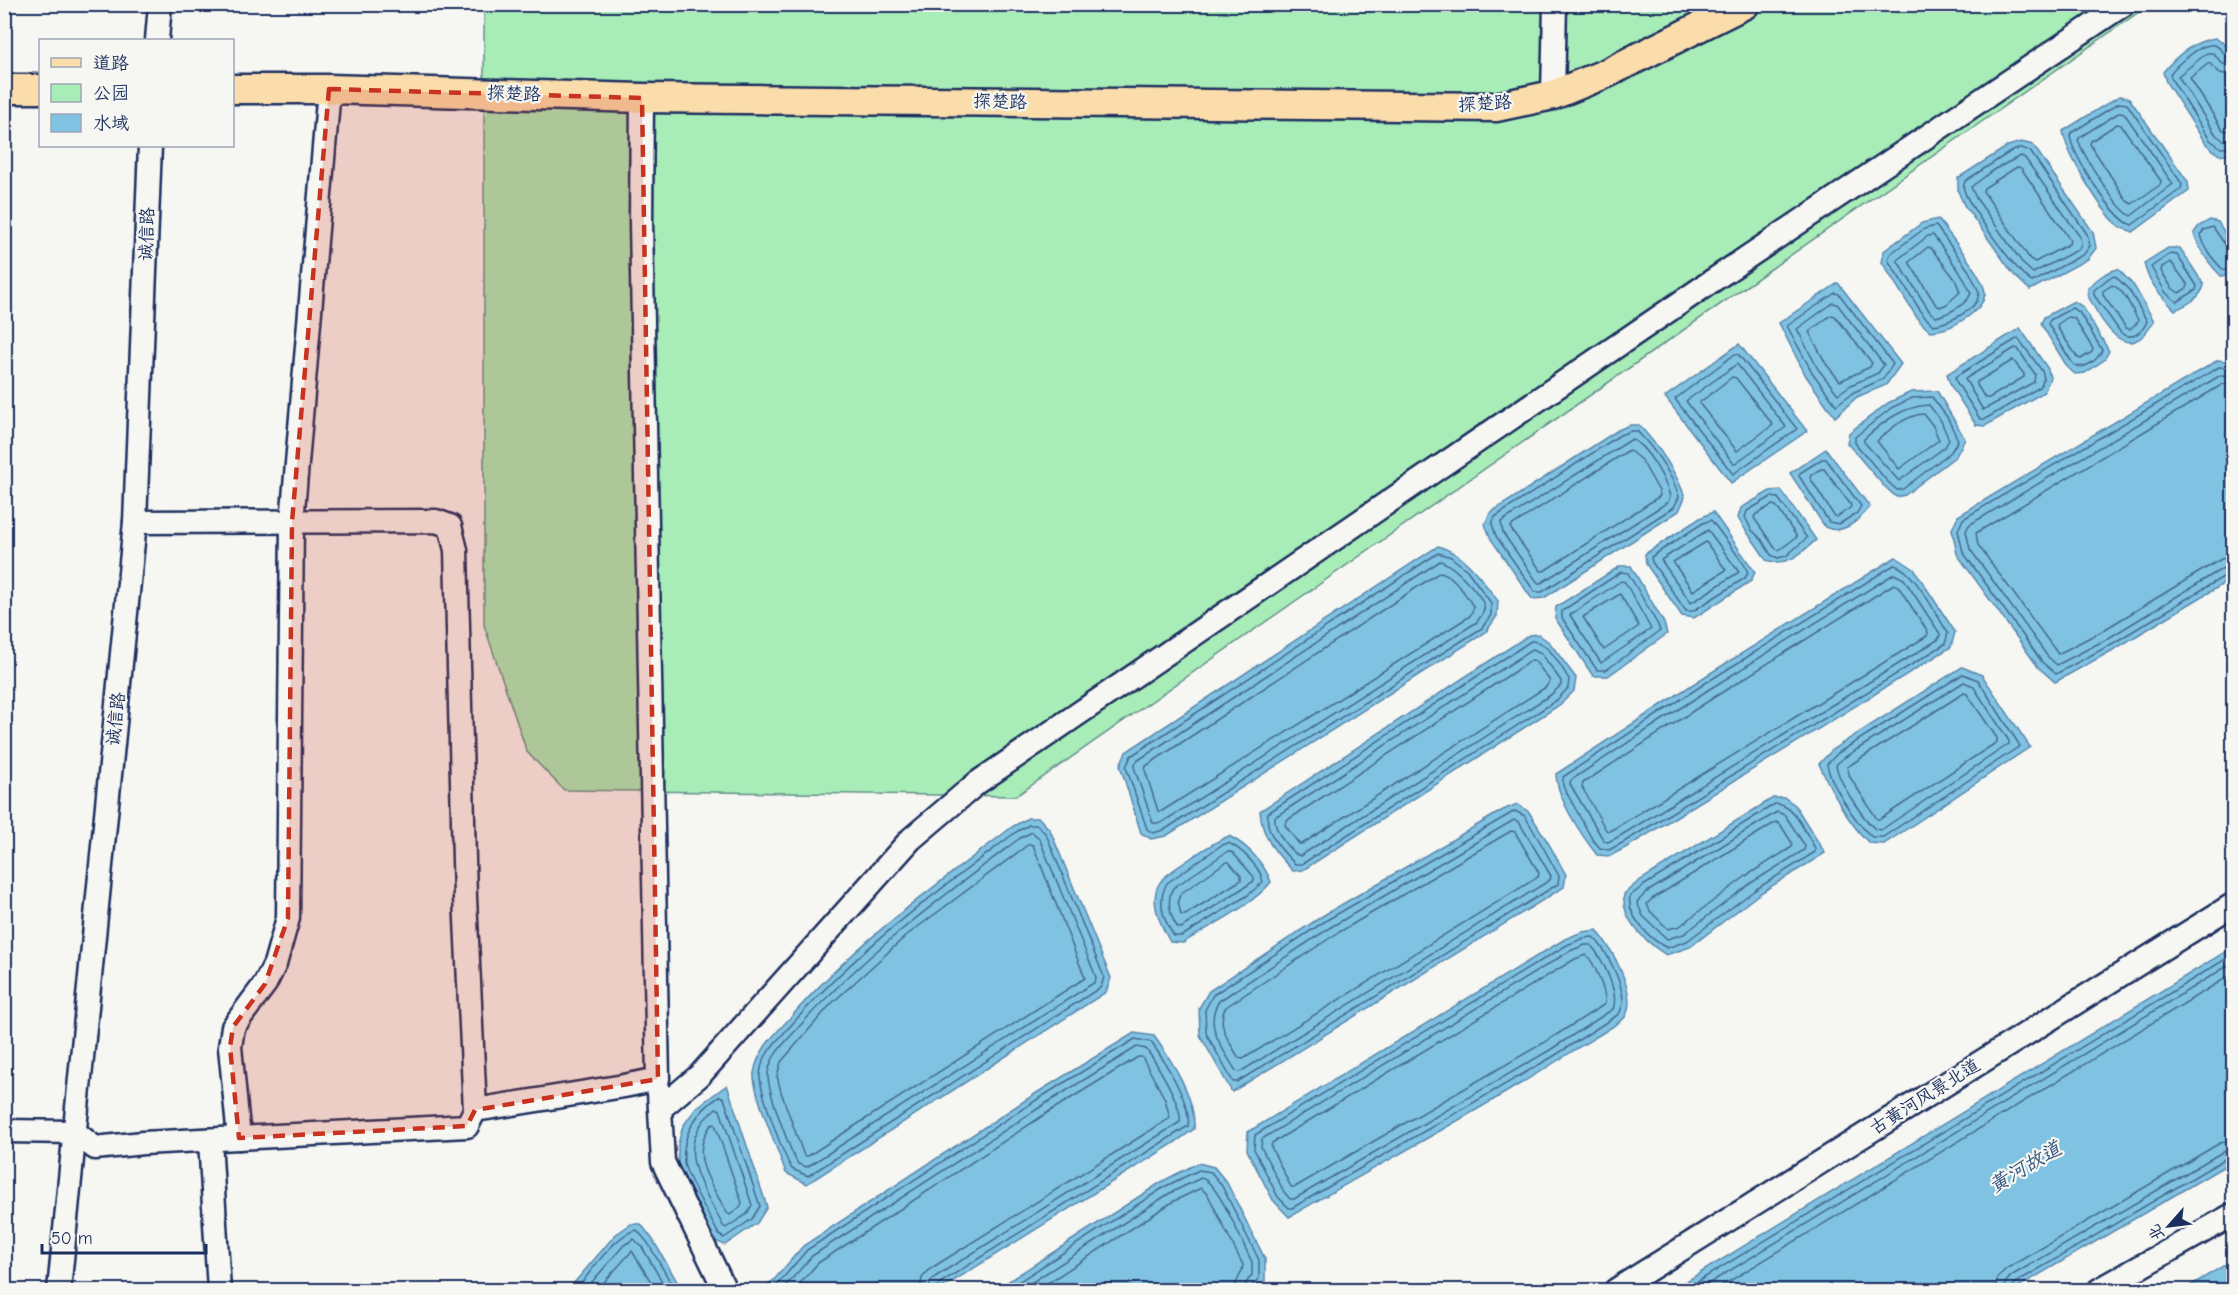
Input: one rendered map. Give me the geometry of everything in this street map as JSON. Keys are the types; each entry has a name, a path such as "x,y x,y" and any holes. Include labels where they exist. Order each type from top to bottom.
{"main road":[{"name":"探楚路","path":"234,89 329,89 642,98 1496,107 1553,95 1607,73 1745,4"},
{"path":"4,89 39,89"}],"street":[{"path":"157,39 160,4"},
{"path":"1553,95 1555,4"},
{"path":"661,1108 700,1075 911,839 977,783 1699,289 2124,4"},
{"path":"239,1138 230,1047 233,1027 265,984 275,964 288,918 292,522 329,89"},
{"path":"642,98 641,222 658,1079 663,1162 725,1290"},
{"name":"诚信路","path":"59,1290 135,522 150,147"},
{"path":"4,1131 75,1132 95,1148 466,1126 475,1110 465,898 456,550 450,526 436,521 135,522"},
{"name":"古黄河风景北道","path":"1616,1290 2234,904"},
{"path":"475,1110 658,1079"},
{"path":"210,1140 219,1290"},
{"path":"2099,1290 2234,1214"}],"highlighted area":[{"path":"329,89 642,98 658,1079 475,1110 467,1126 239,1138 230,1047 233,1027 265,984 288,918 292,522"}],"green space":[{"path":"484,5 2149,5 1016,796 564,790 527,752 484,625"}],"water":[{"path":"2215,38 2224,43 2233,57 2233,153 2219,155 2206,144 2166,82 2163,72 2186,50 2200,42"},
{"path":"2119,96 2129,98 2188,182 2189,191 2133,232 2120,227 2104,209 2078,168 2063,131"},
{"path":"2021,142 2033,145 2093,232 2096,248 2088,259 2030,290 2014,275 1964,205 1958,191 1958,178 2008,146"},
{"path":"1938,219 1973,267 1984,287 1985,294 1981,304 1969,316 1941,330 1930,331 1919,321 1882,262 1884,251 1922,223"},
{"path":"2210,220 2218,222 2233,246 2233,274 2221,276 2205,256 2196,239 2194,233 2199,226"},
{"path":"2168,248 2180,248 2204,285 2197,297 2175,310 2152,283 2144,263"},
{"path":"2118,269 2134,286 2154,321 2144,335 2135,341 2126,341 2117,337 2101,319 2088,296 2088,288 2105,274"},
{"path":"1838,283 1901,364 1886,385 1857,397 1835,417 1806,376 1779,323"},
{"path":"2074,301 2083,307 2109,351 2104,360 2085,373 2075,374 2068,368 2041,324 2044,317"},
{"path":"2020,328 2048,369 2050,378 2044,392 1985,426 1976,425 1951,386 1947,374"},
{"path":"1739,344 1807,431 1731,483 1665,397"},
{"path":"2218,360 2232,362 2233,365 2233,578 2055,682 2038,667 1957,554 1952,529 1958,516"},
{"path":"1937,391 1965,439 1956,456 1905,495 1896,497 1847,443 1849,433 1888,403 1911,392"},
{"path":"1630,425 1639,425 1660,450 1671,468 1685,497 1679,511 1544,598 1532,599 1491,539 1485,524 1490,513 1618,430"},
{"path":"1826,449 1870,507 1856,521 1838,530 1825,527 1790,473"},
{"path":"1781,490 1816,540 1793,558 1774,562 1766,560 1738,518 1741,508 1770,491"},
{"path":"1713,512 1755,572 1751,581 1694,618 1682,616 1646,564 1645,554"},
{"path":"1438,546 1465,561 1498,601 1497,616 1486,632 1166,836 1151,839 1141,833 1120,765 1126,752"},
{"path":"1896,557 1914,569 1955,632 1951,647 1627,847 1610,856 1597,855 1565,806 1556,774 1701,679"},
{"path":"1620,566 1631,566 1664,623 1667,634 1608,676 1593,676 1555,618 1556,607"},
{"path":"1538,634 1550,643 1576,678 1574,691 1561,704 1303,870 1293,871 1270,844 1263,829 1260,811 1529,635"},
{"path":"1962,667 1982,675 2030,747 1884,844 1869,843 1841,806 1819,764 1833,749"},
{"path":"1773,798 1785,798 1795,805 1825,853 1759,894 1690,947 1666,955 1650,943 1630,921 1624,904 1624,894 1639,881"},
{"path":"1517,804 1529,812 1550,846 1566,875 1564,887 1232,1092 1200,1035 1199,1008 1209,991 1324,915"},
{"path":"1028,818 1039,818 1050,830 1111,978 1106,992 807,1184 786,1173 757,1093 754,1073 763,1049 816,990 869,940 954,871 1012,827"},
{"path":"1229,836 1254,855 1271,882 1242,907 1183,943 1170,942 1156,909 1155,900 1159,884 1170,872"},
{"path":"1597,930 1616,960 1626,985 1628,1008 1622,1020 1505,1093 1289,1217 1273,1200 1247,1150 1248,1132 1565,939 1582,932"},
{"name":"黄河故道","path":"2233,947 2233,1161 2013,1290 1672,1290"},
{"path":"1134,1033 1154,1036 1175,1068 1187,1092 1194,1117 1194,1129 1174,1143 939,1290 758,1290 773,1281 803,1246 1038,1092"},
{"path":"727,1085 767,1207 757,1223 725,1245 715,1241 678,1166 678,1144 683,1126 696,1108"},
{"path":"1198,1163 1214,1167 1227,1183 1265,1259 1265,1281 1256,1290 995,1290 1163,1181"},
{"path":"631,1224 641,1224 682,1290 568,1290 615,1235"},
{"path":"2233,1260 2233,1290 2183,1290"}]}
